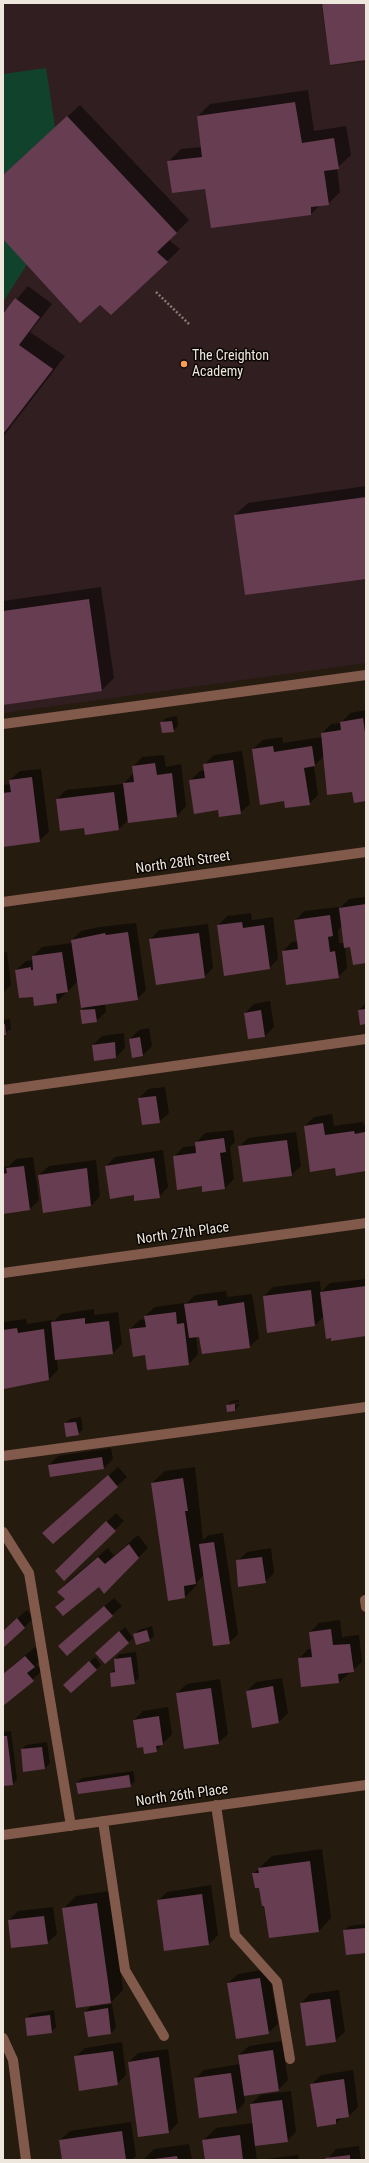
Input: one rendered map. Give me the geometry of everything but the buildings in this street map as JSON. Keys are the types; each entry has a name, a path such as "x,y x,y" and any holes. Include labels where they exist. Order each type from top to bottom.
{"street":[{"path":"3,724 366,675"},
{"name":"North 28th Street","path":"3,902 366,852"},
{"path":"3,1090 366,1039"},
{"name":"North 27th Place","path":"3,1273 366,1223"},
{"path":"3,1456 366,1407"},
{"path":"3,1532 29,1573 71,1826"},
{"name":"North 26th Place","path":"3,1836 366,1785"},
{"path":"216,1805 235,1935 277,1982 290,2059"},
{"path":"103,1821 124,1970 164,2036"},
{"path":"3,2038 13,2060 26,2160"}],"path":[{"path":"156,292 189,324"}],"shaded area":[{"name":"The Creighton Academy","path":"3,3 321,3 330,66 366,61 366,663 3,713"}],"green space":[{"path":"46,68 63,178 42,241 3,302 3,74"}],"place":[{"name":"The Creighton Academy","path":"184,364"}]}
